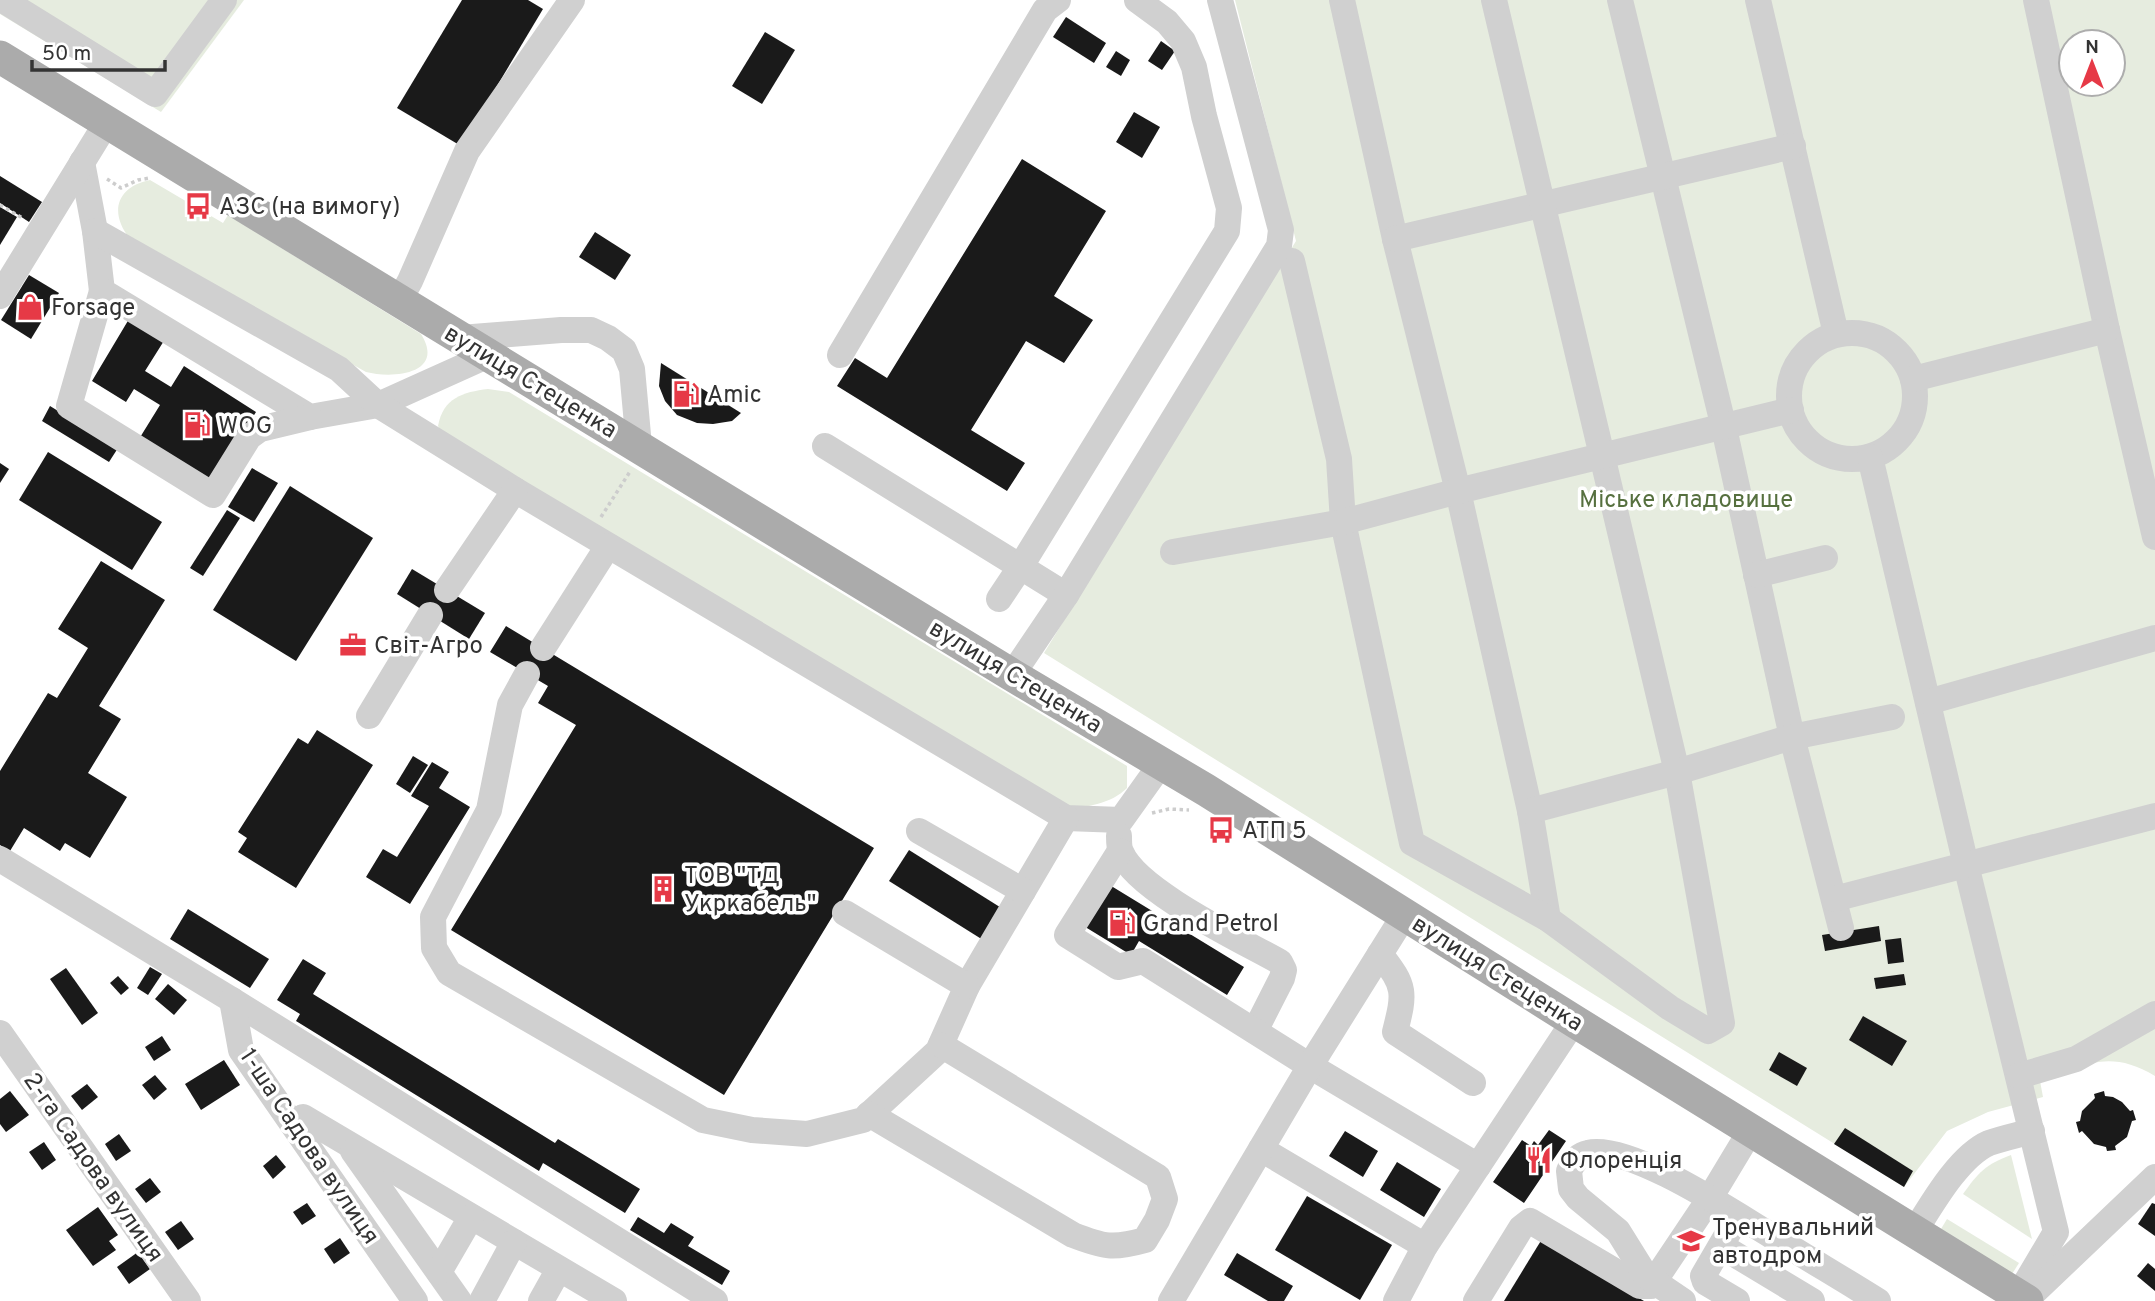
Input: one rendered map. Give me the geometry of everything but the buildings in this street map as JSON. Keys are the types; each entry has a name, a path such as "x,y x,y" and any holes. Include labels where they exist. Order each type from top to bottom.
{"main road":[{"name":"вулиця Стеценка","path":"2,62 107,122 1161,764 1915,1231 2015,1297"}],"street":[{"path":"3,0 155,94 225,0"},
{"path":"399,300 410,281 467,151 572,0"},
{"path":"840,355 1045,10 1058,0"},
{"path":"999,599 1227,231 1229,208 1194,67 1183,41 1167,22 1137,0"},
{"path":"1012,675 1066,595 1279,246 1281,230 1220,0"},
{"path":"1342,0 1395,239 1458,491 1530,811 1548,919"},
{"path":"1292,261 1339,460 1343,522 1412,843 1548,919 1670,1008 1708,1031 1722,1023 1677,772 1494,0"},
{"path":"1620,0 1724,428 1792,737 1841,928"},
{"path":"1758,0 1836,334"},
{"path":"2036,0 2155,537"},
{"path":"0,296 107,122"},
{"path":"1395,239 1793,146"},
{"path":"82,162 102,291 69,406 213,495 249,437 260,429 378,405 489,355"},
{"path":"94,231 340,369 378,405 514,490 1066,818 1121,820"},
{"path":"102,291 310,417"},
{"path":"460,338 591,330 608,338 624,350 632,369 639,446"},
{"path":"1913,379 2107,330"},
{"path":"1858,333 1878,338 1896,350 1909,367 1913,379 1915,403 1911,421 1901,437 1887,449 1870,457 1852,460 1833,457 1816,449 1803,436 1792,418 1788,397 1792,376 1802,358 1817,343 1836,334 1858,333"},
{"path":"1173,552 1343,522 1458,491 1791,410"},
{"path":"825,446 1066,595"},
{"path":"1870,457 2056,1232 2015,1297"},
{"path":"447,590 514,490"},
{"path":"543,648 608,546"},
{"path":"1756,575 1825,558"},
{"path":"369,716 430,615"},
{"path":"1927,702 2155,638"},
{"path":"527,674 510,705 489,810 433,917 433,948 449,973 703,1121 752,1130 807,1134 863,1120 938,1051 967,986 1066,818"},
{"path":"1530,811 1677,772 1792,737 1892,717"},
{"path":"1161,764 1121,820 1120,851 1068,935 1118,967 1143,961 1310,1066 1478,1166"},
{"path":"1834,899 2155,816"},
{"path":"919,831 1023,891"},
{"path":"1120,851 1132,869 1161,895 1280,962 1284,970 1282,978 1255,1031"},
{"path":"0,859 715,1301"},
{"path":"845,913 967,986"},
{"path":"1171,1301 1310,1066 1405,914"},
{"path":"1380,954 1396,974 1404,996 1395,1032 1473,1083"},
{"name":"1-ша Садова вулиця","path":"232,1000 241,1050 415,1301"},
{"path":"2019,1076 2076,1059 2155,1013"},
{"path":"1396,1301 1425,1246 1574,1021"},
{"name":"2-га Садова вулиця","path":"0,1033 188,1301"},
{"path":"869,1114 1073,1235 1101,1246 1123,1246 1145,1240 1165,1199 1158,1177 941,1045"},
{"path":"303,1118 606,1299"},
{"path":"1667,1293 1710,1198 1751,1130"},
{"path":"1915,1231 1949,1180 1969,1157 1987,1144 2032,1131"},
{"path":"348,1144 459,1301"},
{"path":"1261,1149 1425,1246"},
{"path":"1667,1293 1646,1276 1618,1231 1571,1189 1569,1171 1579,1156 1589,1152 1601,1152 1658,1170 1710,1198 1878,1301"},
{"path":"2015,1297 2155,1177"},
{"path":"1737,1301 1705,1282 1703,1276 1738,1216"},
{"path":"439,1272 471,1217"},
{"path":"1476,1301 1521,1228 1530,1221 1640,1286 1651,1286 1667,1293"},
{"path":"482,1301 514,1242"},
{"path":"1721,1246 1812,1301"},
{"path":"541,1301 559,1269"}],"path":[{"path":"82,162 121,188 138,180 151,178"},
{"path":"0,205 41,229"},
{"path":"1121,820 1169,809 1194,811"}],"green space":[{"path":"0,0 244,0 161,112 0,14"},
{"name":"Міське кладовище","path":"1235,0 2155,0 2155,1076 2125,1063 2111,1061 2084,1065 2040,1081 2043,1097 1988,1112 1947,1131 1904,1187 1044,653 1296,241"},
{"path":"150,180 223,223 228,215 421,334 427,347 427,358 413,371 402,374 366,372 130,239 119,220 119,202 130,189"},
{"path":"488,389 509,392 1127,766 1127,788 1113,798 1097,804 1063,808 442,433 438,426 449,403 470,392"},
{"path":"2011,1155 2032,1239 1963,1194 1983,1170"},
{"path":"1947,1219 2019,1263 2012,1274 1941,1229"}],"place":[{"name":"АЗС (на вимогу)","path":"198,206"},
{"name":"Forsage","path":"30,307"},
{"name":"Amic","path":"686,394"},
{"name":"WOG","path":"197,425"},
{"name":"Світ-Агро","path":"353,645"},
{"name":"АТП 5","path":"1221,830"},
{"name":"ТОВ \"ТД Укркабель\"","path":"663,889"},
{"name":"Grand Petrol","path":"1122,923"},
{"name":"Флоренція","path":"1539,1160"},
{"name":"Тренувальний автодром","path":"1691,1241"}]}
